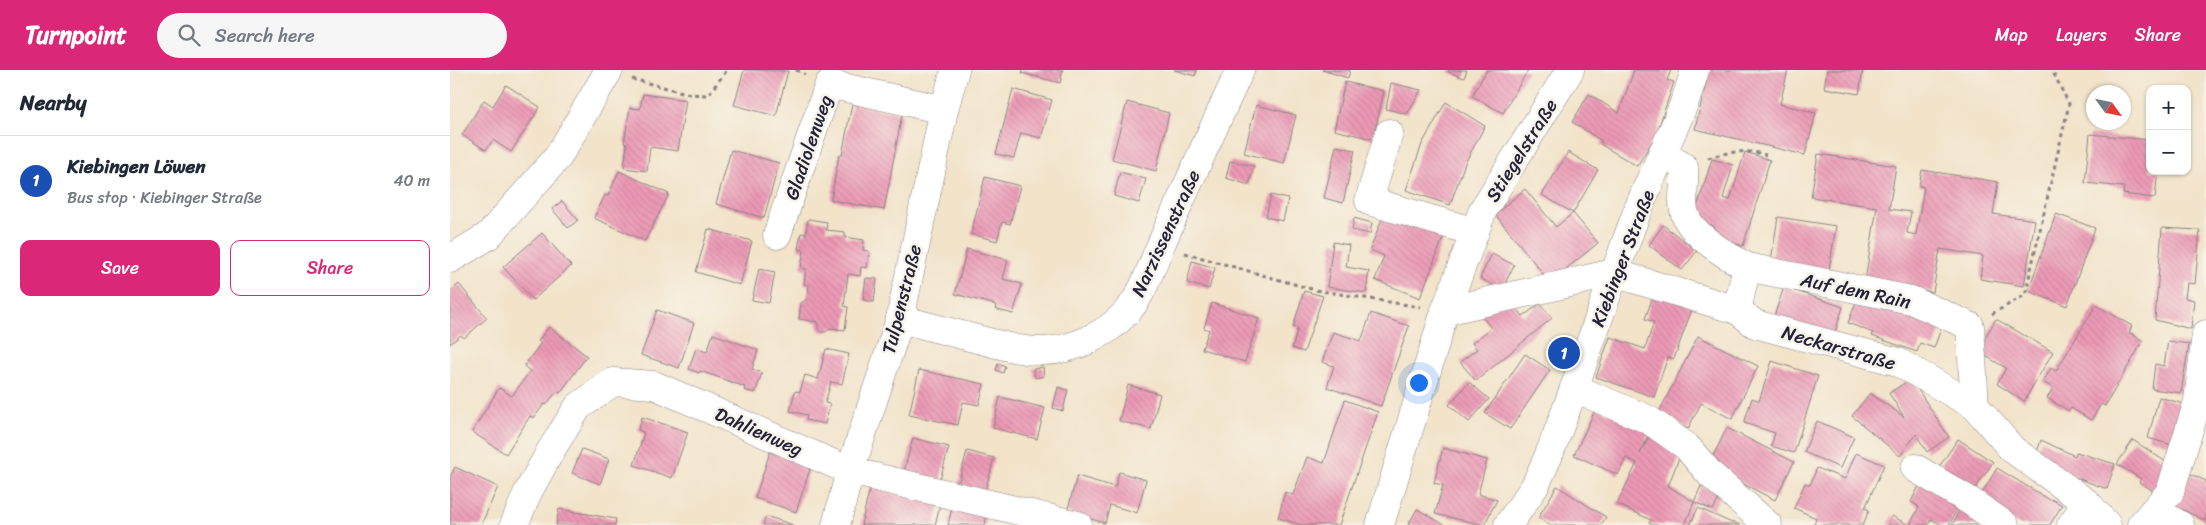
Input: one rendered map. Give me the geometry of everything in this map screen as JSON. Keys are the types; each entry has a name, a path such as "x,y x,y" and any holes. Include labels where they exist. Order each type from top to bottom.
{"street":[{"name":"Tulpenstraße","path":"836,525 850,471 900,319 944,110 955,70"},
{"name":"Narzissenstraße","path":"900,319 1015,349 1044,351 1067,348 1087,340 1111,326 1125,314 1138,298 1240,70"},
{"name":"Stiegelstraße","path":"1380,525 1445,311 1484,210 1570,70"},
{"name":"Kiebinger Straße","path":"1508,525 1535,486 1558,432 1614,273 1673,160 1683,108 1695,70"},
{"path":"450,258 488,236 558,157 609,71"},
{"name":"Gladiolenweg","path":"777,235 829,84 944,110"},
{"path":"1389,133 1369,201 1475,232"},
{"name":"Auf dem Rain","path":"1673,160 1686,179 1685,215 1700,236 1720,252 1747,267 1911,300 1970,326"},
{"path":"1737,310 1747,267"},
{"path":"1445,311 1614,273"},
{"name":"Neckarstraße","path":"1614,273 1737,310 1755,324 1898,362 1974,406 2012,449 2086,503 2107,525"},
{"path":"1970,326 1974,406"},
{"path":"2180,525 2147,518 2170,492 2198,402 2206,334"},
{"name":"Dahlienweg","path":"514,525 537,476 578,407 613,382 654,385 850,471 1078,525"},
{"path":"1574,388 1649,420 1686,446 1710,474 1768,525"},
{"path":"1915,468 1970,501 2005,525"},
{"path":"2072,525 2086,503"}],"path":[{"path":"609,71 658,87 690,94 708,95 727,70"},
{"path":"1970,326 2025,295 2069,104 2052,70"},
{"path":"1673,160 1725,152 1755,152 1766,155"},
{"path":"1160,246 1315,290 1445,311"}],"building":[{"path":"744,70 788,71 776,116 734,105"},
{"path":"1023,70 1063,70 1060,83 1022,73"},
{"path":"1174,70 1197,70 1195,76"},
{"path":"1322,70 1350,70 1348,78"},
{"path":"1449,70 1467,70 1464,78 1448,72"},
{"path":"1487,70 1528,70 1503,113 1472,96"},
{"path":"1634,70 1671,70 1667,80 1674,82 1656,135 1637,166 1600,144 1602,141 1572,122 1589,94 1619,113"},
{"path":"1709,70 1788,70 1780,104 1816,113 1805,155 1695,129"},
{"path":"1827,70 1863,70 1859,94 1824,88"},
{"path":"1345,82 1384,91 1373,139 1334,130"},
{"path":"1391,83 1421,90 1407,114 1386,109"},
{"path":"506,85 540,107 511,152 493,140 486,150 462,135 484,100 493,106"},
{"path":"1013,89 1052,100 1041,138 1021,133 1014,158 996,154"},
{"path":"643,94 686,100 678,151 650,147 647,171 624,168 627,144 624,143 630,108 640,109"},
{"path":"1127,102 1169,113 1156,171 1112,159"},
{"path":"1446,102 1485,126 1465,163 1450,205 1406,190 1422,144"},
{"path":"852,104 902,114 884,210 831,200 839,155 842,155"},
{"path":"1256,105 1296,115 1284,163 1244,153"},
{"path":"2090,134 2146,140 2146,175 2158,175 2155,198 2123,194 2124,187 2085,183"},
{"path":"1336,146 1355,150 1343,203 1324,198"},
{"path":"731,150 779,163 764,218 716,204"},
{"path":"1568,152 1598,170 1573,213 1542,195"},
{"path":"1745,152 1770,160 1743,246 1712,236 1714,226 1693,220 1712,159 1733,165 1723,198 1730,200"},
{"path":"1818,154 1896,166 1889,209 1911,212 1907,233 1916,235 1924,187 1919,186 1922,170 1998,182 1993,214 2035,220 2024,286 1980,279 1983,256 1940,249 1933,292 1865,281 1877,207 1811,197"},
{"path":"1230,161 1254,166 1249,185 1226,178"},
{"path":"619,171 669,194 645,241 594,218 605,195 608,196"},
{"path":"1120,172 1146,179 1139,203 1114,196"},
{"path":"985,177 1020,186 1010,224 1002,222 997,241 971,234"},
{"path":"1525,189 1556,227 1573,213 1598,243 1550,282 1495,214"},
{"path":"1271,195 1288,199 1283,221 1266,217"},
{"path":"562,201 578,220 568,228 552,209"},
{"path":"2056,214 2095,228 2067,306 2028,291"},
{"path":"1383,216 1444,236 1420,298 1375,280 1384,256 1370,250"},
{"path":"1778,217 1836,226 1829,270 1771,261"},
{"path":"1354,218 1372,223 1370,234 1352,230"},
{"path":"808,219 827,222 826,230 845,232 845,237 864,240 863,250 869,251 867,268 861,267 860,276 848,274 844,306 848,307 845,330 830,328 826,332 821,332 818,329 818,322 799,319 801,303 807,299 809,285 804,284 806,269 801,268 804,250 798,249 801,233 806,234"},
{"path":"1663,225 1697,251 1682,270 1649,245"},
{"path":"2162,228 2200,230 2195,284 2187,283 2185,298 2194,300 2191,329 2155,320"},
{"path":"708,229 752,241 740,285 696,272"},
{"path":"542,233 571,266 533,300 503,267"},
{"path":"1333,242 1349,245 1346,267 1369,271 1366,293 1327,287"},
{"path":"967,249 1008,260 1003,279 1022,284 1013,314 995,309 996,305 955,294"},
{"path":"1492,254 1514,265 1502,290 1480,278"},
{"path":"1192,261 1215,268 1209,289 1187,283"},
{"path":"759,269 775,272 769,303 752,300"},
{"path":"866,278 877,279 874,302 863,300"},
{"path":"459,284 487,318 464,338 461,335 450,344 450,292"},
{"path":"1784,287 1843,307 1833,338 1773,319"},
{"path":"1304,291 1323,296 1304,352 1292,348 1298,328 1293,327"},
{"path":"1654,293 1693,306 1674,359 1668,357 1654,397 1596,377 1610,337 1645,349 1654,322 1645,319"},
{"path":"1859,294 1945,318 1934,348 1920,343 1917,352 1872,336 1873,333 1848,323"},
{"path":"1512,302 1523,316 1540,304 1552,318 1476,381 1460,362 1477,349 1472,343 1491,328 1479,313"},
{"path":"1212,303 1259,318 1245,362 1202,349 1209,330 1204,328"},
{"path":"2096,305 2132,326 2129,332 2143,341 2105,406 2101,404 2091,420 2071,408 2069,411 2047,398 2053,388 2043,382 2051,368 2056,371"},
{"path":"657,310 694,323 679,368 641,355"},
{"path":"1371,313 1409,326 1381,406 1327,387 1334,366 1322,362 1333,332 1361,341"},
{"path":"1996,319 2053,352 2024,401 1997,384 2006,368 1977,351"},
{"path":"549,327 587,356 560,393 557,391 534,418 530,416 506,454 472,432 499,388 512,396 530,371 524,366 541,343 538,341"},
{"path":"713,334 758,350 752,369 762,373 755,393 744,390 745,387 723,379 689,369 696,348 707,352"},
{"path":"1698,336 1758,366 1732,419 1701,403 1688,429 1658,414"},
{"path":"2168,341 2189,344 2181,393 2152,389 2155,364 2164,366"},
{"path":"826,349 849,354 842,384 831,382 825,403 830,404 825,424 806,420 807,415 790,411 795,391 800,392 805,375 818,379"},
{"path":"1525,354 1550,370 1510,429 1485,413"},
{"path":"1772,361 1818,376 1794,453 1771,446 1775,433 1744,423 1752,398 1759,401"},
{"path":"998,363 1005,366 1003,373 996,370"},
{"path":"1043,367 1044,376 1035,378 1033,369"},
{"path":"919,370 984,384 979,405 963,402 958,425 909,415"},
{"path":"1911,379 1949,437 1927,452 1916,434 1900,456 1852,416 1870,393 1904,417 1889,393"},
{"path":"1469,382 1489,399 1469,422 1449,405"},
{"path":"1128,385 1160,394 1151,429 1119,421"},
{"path":"1058,387 1068,390 1063,411 1053,408"},
{"path":"1000,397 1045,408 1037,439 993,428"},
{"path":"2159,397 2184,404 2172,445 2148,438"},
{"path":"1345,400 1378,412 1339,525 1302,525 1278,518 1285,492 1293,495 1307,457 1324,463"},
{"path":"1596,408 1651,428 1640,454 1651,433 1683,448 1668,486 1694,502 1685,525 1652,525 1649,523 1651,520 1617,504 1637,463 1626,458 1618,475 1574,455"},
{"path":"642,417 688,432 672,478 634,465 644,433 638,430"},
{"path":"1817,421 1854,437 1840,468 1804,452"},
{"path":"1727,428 1794,462 1775,500 1708,466"},
{"path":"913,438 949,447 940,480 904,471"},
{"path":"1958,439 1993,462 1972,494 1937,470"},
{"path":"2041,440 2075,456 2076,452 2115,464 2107,489 2055,470 2035,458"},
{"path":"2133,440 2172,466 2155,492 2139,482 2141,479 2117,464"},
{"path":"1443,448 1487,460 1478,494 1497,500 1484,525 1435,514 1443,485 1434,483"},
{"path":"582,449 609,459 600,484 572,473"},
{"path":"967,451 994,458 985,492 958,485"},
{"path":"770,452 811,466 796,512 755,498"},
{"path":"1856,453 1884,465 1865,508 1869,510 1863,525 1814,525 1816,518 1794,508 1805,483 1810,485 1817,468 1845,479"},
{"path":"455,467 498,487 481,525 450,524 450,477"},
{"path":"1997,468 2050,500 2062,505 2050,525 2019,525 1978,500"},
{"path":"1119,472 1146,480 1137,513 1110,505 1105,523 1067,512 1077,476 1115,487"},
{"path":"2187,472 2206,481 2206,521 2171,504"},
{"path":"1921,482 1961,503 1949,525 1942,525 1931,519 1928,525 1910,525 1919,507 1911,502"},
{"path":"1557,486 1606,517 1601,525 1550,525 1538,518"},
{"path":"1701,486 1721,494 1713,510 1694,502"},
{"path":"870,488 940,505 935,525 861,525"},
{"path":"1962,505 2003,525 1952,525"},
{"path":"952,508 987,515 985,525 948,525"},
{"path":"1698,508 1732,523 1740,525 1690,525"},
{"path":"559,509 616,519 615,525 556,525"},
{"path":"1417,509 1445,525 1408,525"},
{"path":"766,516 793,525 763,525"},
{"path":"1892,516 1909,525 1888,525"}],"place":[{"name":"Kiebingen Löwen","path":"1564,353"}]}
